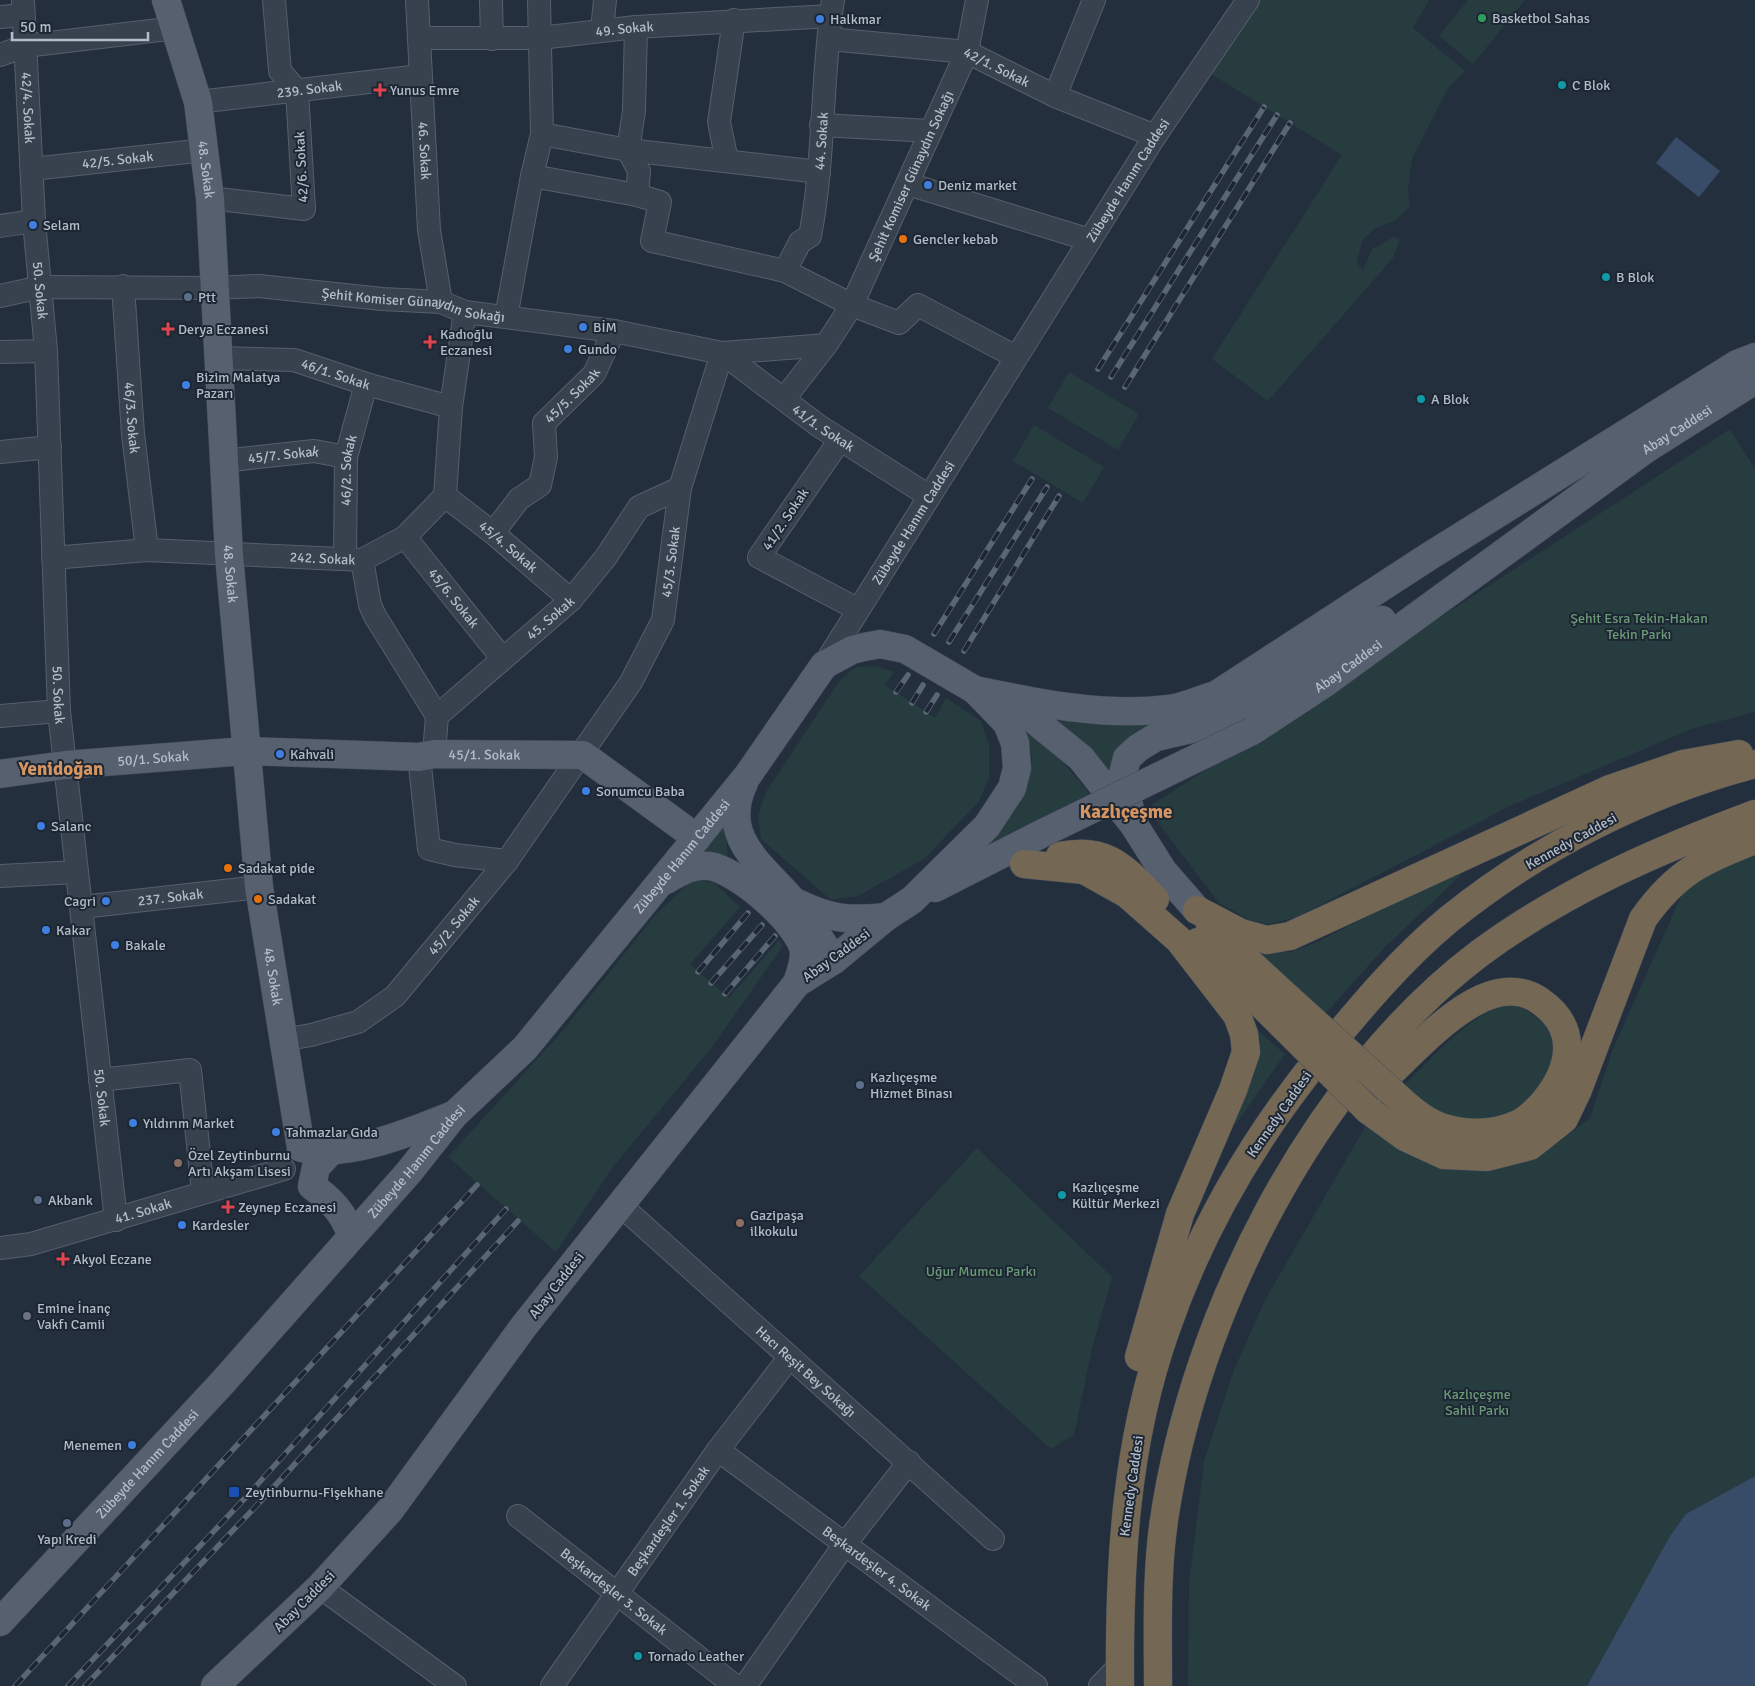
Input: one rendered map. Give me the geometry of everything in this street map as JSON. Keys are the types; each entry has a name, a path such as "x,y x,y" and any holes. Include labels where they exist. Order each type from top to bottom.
{"highway":[{"path":"1197,910 1242,934 1267,940 1290,936 1610,789 1683,764 1728,754 1755,754"},
{"name":"Kennedy Caddesi","path":"1120,1676 1123,1538 1130,1477 1139,1428 1164,1334 1211,1224 1262,1133 1291,1092 1378,989 1447,922 1534,859 1637,805 1694,782 1755,764"},
{"path":"1158,1686 1160,1566 1164,1522 1178,1445 1205,1356 1239,1267 1272,1205 1312,1138 1385,1043 1446,983 1479,954 1518,927 1630,864 1683,841 1755,814"},
{"path":"1197,910 1368,1110 1405,1137 1444,1155 1487,1157 1530,1146 1564,1119 1577,1092 1643,919 1658,897 1680,876 1712,856 1755,840"},
{"path":"1024,864 1076,853 1100,855 1122,866 1278,1004 1392,1092 1415,1112 1439,1126 1456,1131 1476,1133 1519,1124 1541,1104 1564,1071 1568,1043 1564,1027 1552,1010 1535,997 1512,991 1486,997 1451,1017 1352,1110 1312,1138"},
{"path":"1024,864 1084,870 1128,894 1179,940 1237,1015 1244,1034 1246,1052 1180,1214 1136,1368 1128,1441 1130,1477"}],"main road":[{"name":"48. Sokak","path":"166,0 198,102 205,150 210,198 222,461 259,888 282,1040 301,1148"},
{"name":"Abay Caddesi","path":"975,690 1050,705 1088,710 1132,712 1171,709 1216,694 1600,449 1737,364 1755,357"},
{"name":"Abay Caddesi","path":"215,1686 320,1587 390,1510 524,1326 619,1204 798,983 834,960 886,917 912,900 1045,832 1252,731 1325,683 1646,449 1755,380"},
{"path":"1134,825 1122,778 1127,758 1138,748 1156,737 1208,724 1240,711 1425,593 1508,548"},
{"name":"Abay Caddesi","path":"824,665 852,650 880,644 905,649 975,690 1007,723 1014,743 1017,768 1012,788 988,826 912,900"},
{"name":"Zübeyde Hanım Caddesi","path":"0,1622 223,1382 408,1172 454,1114 525,1048 748,775 824,665"},
{"path":"975,690 1033,719 1081,758 1134,825 1164,871 1197,910"},
{"name":"45/1. Sokak","path":"246,751 426,755 583,755"},
{"name":"50/1. Sokak","path":"0,774 65,765 246,751"},
{"path":"583,755 697,838"},
{"path":"748,775 738,804 737,819 742,843 761,869 792,900 834,960"},
{"path":"912,900 1024,864"},
{"path":"659,885 682,870 695,866 709,866 725,870 746,884 778,913 801,942 804,954 798,983"},
{"path":"792,900 830,917 859,920 886,917"},
{"path":"301,1148 331,1151 396,1138 454,1114"},
{"path":"331,1151 316,1167 312,1186 330,1199 347,1221 351,1235"}],"street":[{"path":"274,0 280,71 297,91"},
{"name":"46. Sokak","path":"416,0 429,230 441,302"},
{"path":"492,0 492,39"},
{"path":"506,317 532,176 542,134 539,0"},
{"path":"602,30 605,0"},
{"name":"Şehit Komiser Günaydın Sokağı","path":"784,399 826,345 852,305 967,52 977,0"},
{"path":"1055,96 1094,0"},
{"name":"Zübeyde Hanım Caddesi","path":"824,665 1154,136 1248,0"},
{"path":"0,17 23,7"},
{"name":"42/4. Sokak","path":"23,7 32,169"},
{"name":"49. Sokak","path":"419,38 540,38 636,26 734,20 832,8"},
{"name":"44. Sokak","path":"785,271 800,242 810,236 817,199 821,125 832,8"},
{"path":"727,161 719,122 734,20"},
{"path":"636,26 634,111 628,150 639,171 637,195"},
{"path":"0,55 25,46 176,28"},
{"name":"42/1. Sokak","path":"829,39 967,52 1055,96 1154,136"},
{"name":"239. Sokak","path":"198,102 420,76"},
{"name":"42/6. Sokak","path":"210,198 304,209 297,91"},
{"path":"821,125 932,131"},
{"path":"542,134 628,150 819,172"},
{"name":"42/5. Sokak","path":"32,169 205,150"},
{"name":"50. Sokak","path":"32,169 34,221 46,350 59,711 116,1220"},
{"path":"532,176 637,195 660,202 652,241 785,271 852,305 899,323 918,305 1016,357"},
{"path":"908,184 1090,240"},
{"path":"0,226 34,221"},
{"name":"46/3. Sokak","path":"123,286 133,434 147,550"},
{"name":"Şehit Komiser Günaydın Sokağı","path":"0,296 41,287 213,288 259,286 382,299 441,302 465,312 614,330 722,353 826,345"},
{"path":"445,496 452,407 465,312"},
{"name":"45/5. Sokak","path":"494,532 519,499 540,485 546,457 544,423 594,374 614,330"},
{"path":"0,352 46,350"},
{"name":"41/1. Sokak","path":"722,353 840,440 929,496"},
{"name":"45/3. Sokak","path":"583,755 631,682 662,620 680,488 722,353"},
{"name":"46/1. Sokak","path":"218,358 294,360 366,384 452,407"},
{"name":"46/2. Sokak","path":"366,384 346,458 354,559 372,610 436,716"},
{"name":"41/2. Sokak","path":"840,440 759,557 857,610"},
{"path":"0,452 50,447"},
{"name":"45/7. Sokak","path":"222,461 314,451 346,458"},
{"name":"45. Sokak","path":"436,716 571,600 606,557 639,507 680,488"},
{"name":"242. Sokak","path":"53,558 147,550 354,559 405,537 445,496"},
{"name":"45/4. Sokak","path":"445,496 494,532 571,600"},
{"name":"45/6. Sokak","path":"405,537 502,658"},
{"path":"0,716 59,711"},
{"path":"436,716 426,755 429,849 455,855 507,861"},
{"name":"45/2. Sokak","path":"282,1040 311,1035 358,1022 396,996 507,861 583,755"},
{"path":"0,876 77,872"},
{"name":"237. Sokak","path":"82,907 259,888"},
{"path":"100,1080 190,1070 203,1192"},
{"path":"301,1148 284,1169 312,1186"},
{"name":"41. Sokak","path":"0,1248 31,1244 284,1169"},
{"name":"Hacı Reşit Bey Sokağı","path":"619,1204 993,1539"},
{"name":"Beşkardeşler 1. Sokak","path":"552,1686 718,1450 790,1358"},
{"name":"Beşkardeşler 4. Sokak","path":"718,1450 1036,1686"},
{"path":"745,1686 845,1544 908,1462"},
{"name":"Beşkardeşler 3. Sokak","path":"518,1516 735,1686"},
{"path":"320,1587 455,1686"},
{"path":"1100,1686 1120,1676"}],"green space":[{"path":"1258,0 1429,0 1413,28 1465,71 1448,88 1412,159 1408,188 1410,206 1396,220 1376,228 1362,240 1357,263 1363,270 1372,249 1394,237 1400,239 1393,258 1268,401 1212,359 1342,155 1208,72"},
{"name":"Basketbol Sahas","path":"1468,0 1525,0 1473,64 1439,36"},
{"path":"1069,372 1139,414 1118,450 1048,408"},
{"path":"1034,425 1104,467 1083,503 1013,461"},
{"name":"Şehit Esra Tekin-Hakan Tekin Parkı","path":"1730,429 1755,469 1755,712 1691,729 1510,806 1297,917 1269,924 1250,920 1219,903 1147,808"},
{"path":"876,666 894,672 885,685 935,718 946,698 981,721 989,745 989,778 979,801 924,859 858,896 831,900 761,839 758,816 766,792 840,680 856,667"},
{"path":"1058,721 1104,725 1182,721 1141,731 1114,753 1108,775 1094,755"},
{"path":"1024,729 1057,755 1090,794 984,847 1009,818 1027,784 1032,759"},
{"path":"724,823 728,858 700,853"},
{"name":"Kazlıçeşme Sahil Parkı","path":"1755,847 1755,1476 1686,1514 1670,1536 1587,1686 1188,1686 1189,1584 1204,1461 1234,1370 1265,1300 1368,1122 1495,1167 1540,1156 1590,1118 1613,1049 1684,890 1747,849"},
{"path":"1457,871 1461,875 1385,947 1326,1013 1260,954 1291,952 1315,943"},
{"path":"702,880 714,883 740,907 690,964 729,998 779,940 783,946 712,1047 613,1167 556,1252 448,1157 560,1034 657,913 689,883"},
{"path":"1509,1003 1526,1010 1548,1030 1553,1042 1554,1055 1550,1069 1542,1083 1514,1114 1487,1121 1466,1121 1447,1117 1425,1105 1403,1086 1439,1050 1466,1027 1494,1009"},
{"path":"1257,1030 1285,1054 1236,1124 1231,1122 1243,1098 1254,1068"},
{"name":"Uğur Mumcu Parkı","path":"977,1148 1112,1277 1092,1349 1074,1435 1051,1449 859,1276"}],"water":[{"path":"1676,137 1720,171 1699,197 1656,163"},
{"path":"1755,1476 1755,1686 1587,1686 1670,1536 1686,1514"}],"railway":[{"path":"1098,369 1264,107"},
{"path":"1111,377 1277,115"},
{"path":"1125,387 1290,123"},
{"path":"934,634 1032,479"},
{"path":"949,642 1047,487"},
{"path":"964,651 1059,496"},
{"path":"896,692 908,675"},
{"path":"912,703 923,685"},
{"path":"926,712 937,695"},
{"path":"698,972 748,913"},
{"path":"711,983 762,925"},
{"path":"725,994 775,936"},
{"path":"15,1686 477,1185"},
{"path":"68,1686 247,1496 506,1209"},
{"path":"85,1686 259,1503 518,1221"}],"place":[{"name":"Basketbol Sahas","path":"1482,18"},
{"name":"Halkmar","path":"820,19"},
{"name":"C Blok","path":"1562,85"},
{"name":"Yunus Emre","path":"380,90"},
{"name":"Deniz market","path":"928,185"},
{"name":"Selam","path":"33,225"},
{"name":"Gencler kebab","path":"903,239"},
{"name":"B Blok","path":"1606,277"},
{"name":"Ptt","path":"188,297"},
{"name":"BİM","path":"583,327"},
{"name":"Derya Eczanesi","path":"168,329"},
{"name":"Kadıoğlu Eczanesi","path":"430,342"},
{"name":"Gundo","path":"568,349"},
{"name":"Bizim Malatya Pazarı","path":"186,385"},
{"name":"A Blok","path":"1421,399"},
{"name":"Kahvali","path":"280,754"},
{"name":"Sonumcu Baba","path":"586,791"},
{"name":"Salanc","path":"41,826"},
{"name":"Sadakat pide","path":"228,868"},
{"name":"Sadakat","path":"258,899"},
{"name":"Cagri","path":"106,901"},
{"name":"Kakar","path":"46,930"},
{"name":"Bakale","path":"115,945"},
{"name":"Kazlıçeşme Hizmet Binası","path":"860,1085"},
{"name":"Yıldırım Market","path":"133,1123"},
{"name":"Tahmazlar Gıda","path":"276,1132"},
{"name":"Özel Zeytinburnu Artı Akşam Lisesi","path":"178,1163"},
{"name":"Kazlıçeşme Kültür Merkezi","path":"1062,1195"},
{"name":"Akbank","path":"38,1200"},
{"name":"Zeynep Eczanesi","path":"228,1207"},
{"name":"Gazipaşa ilkokulu","path":"740,1223"},
{"name":"Kardesler","path":"182,1225"},
{"name":"Akyol Eczane","path":"63,1259"},
{"name":"Emine İnanç Vakfı Camii","path":"27,1316"},
{"name":"Menemen","path":"132,1445"},
{"name":"Zeytinburnu-Fişekhane","path":"234,1492"},
{"name":"Yapı Kredi","path":"67,1523"},
{"name":"Tornado Leather","path":"638,1656"}],"district":[{"name":"Yenidoğan","path":"61,768"},
{"name":"Kazlıçeşme","path":"1126,811"}]}
